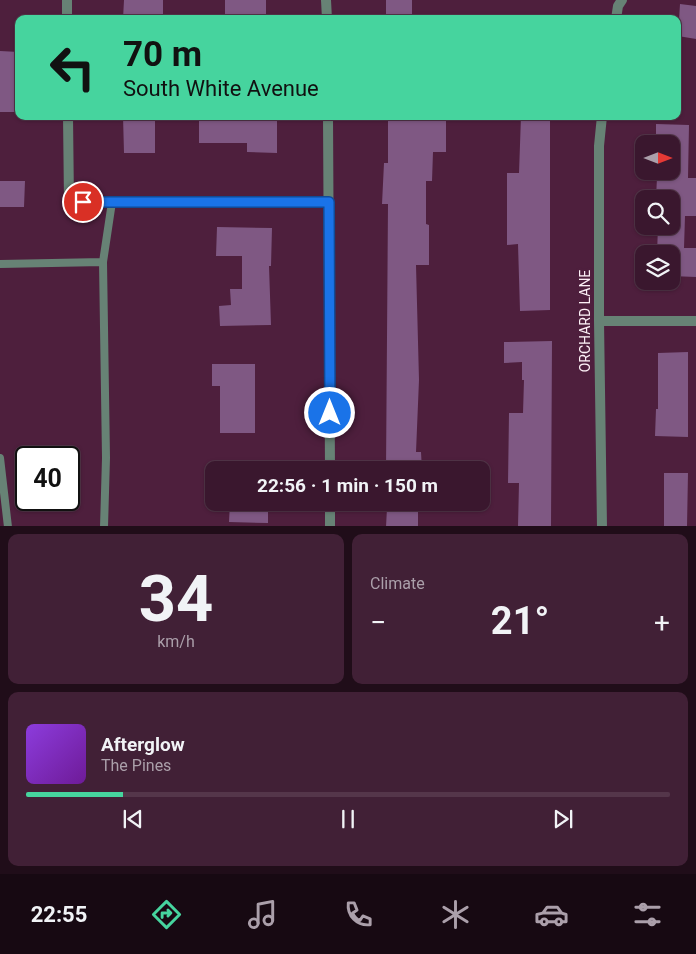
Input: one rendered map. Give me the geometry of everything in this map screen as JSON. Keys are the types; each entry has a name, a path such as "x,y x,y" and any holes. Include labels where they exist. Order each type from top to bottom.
{"street":[{"path":"67,0 67,15"},
{"path":"326,0 327,15"},
{"path":"617,15 618,6 622,0"},
{"path":"68,120 68,202 329,202"},
{"path":"328,120 330,461"},
{"name":"ORCHARD LANE","path":"602,120 599,146 599,321 602,526"},
{"path":"599,321 696,321"},
{"path":"330,511 330,526"}],"lane":[{"path":"104,526 106,458 102,262 112,202"},
{"path":"0,264 102,262"},
{"path":"0,458 8,526"}],"building":[{"path":"124,0 163,0 163,15 123,15"},
{"path":"225,0 266,0 266,15 225,15"},
{"path":"386,0 412,0 412,15 386,15"},
{"path":"680,4 696,6 696,39 681,36 681,15 679,15"},
{"path":"0,51 15,52 15,112 0,112"},
{"path":"123,120 155,120 155,153 124,153"},
{"path":"199,120 277,120 277,153 247,152 247,143 199,143"},
{"path":"388,120 446,120 446,152 433,152 432,181 426,181 426,224 429,225 429,265 416,265 419,380 416,452 421,452 422,461 386,461 388,204 382,204 384,163 388,163"},
{"path":"521,120 550,120 550,310 520,311 518,244 507,245 507,173 519,173"},
{"path":"656,124 689,125 688,178 696,178 696,216 685,216 684,248 696,248 696,277 680,276 680,245 657,245 658,235 680,235 680,190 656,190 657,180 680,180 680,135 656,135"},
{"path":"0,181 25,181 24,207 0,207"},
{"path":"217,227 272,228 271,266 269,266 271,325 220,326 219,306 231,305 230,289 242,289 242,256 216,256"},
{"path":"552,341 551,526 518,526 519,483 508,483 509,413 523,413 524,380 522,380 522,362 504,363 504,342"},
{"path":"688,352 688,437 655,436 656,409 658,409 658,353"},
{"path":"212,364 255,364 255,433 220,433 220,386 212,386"},
{"path":"664,473 688,473 687,526 664,526"},
{"path":"230,511 268,511 268,523 229,522"},
{"path":"387,511 418,511 418,526 386,526"}],"route":[{"path":"83,202 329,202 330,413"}]}
